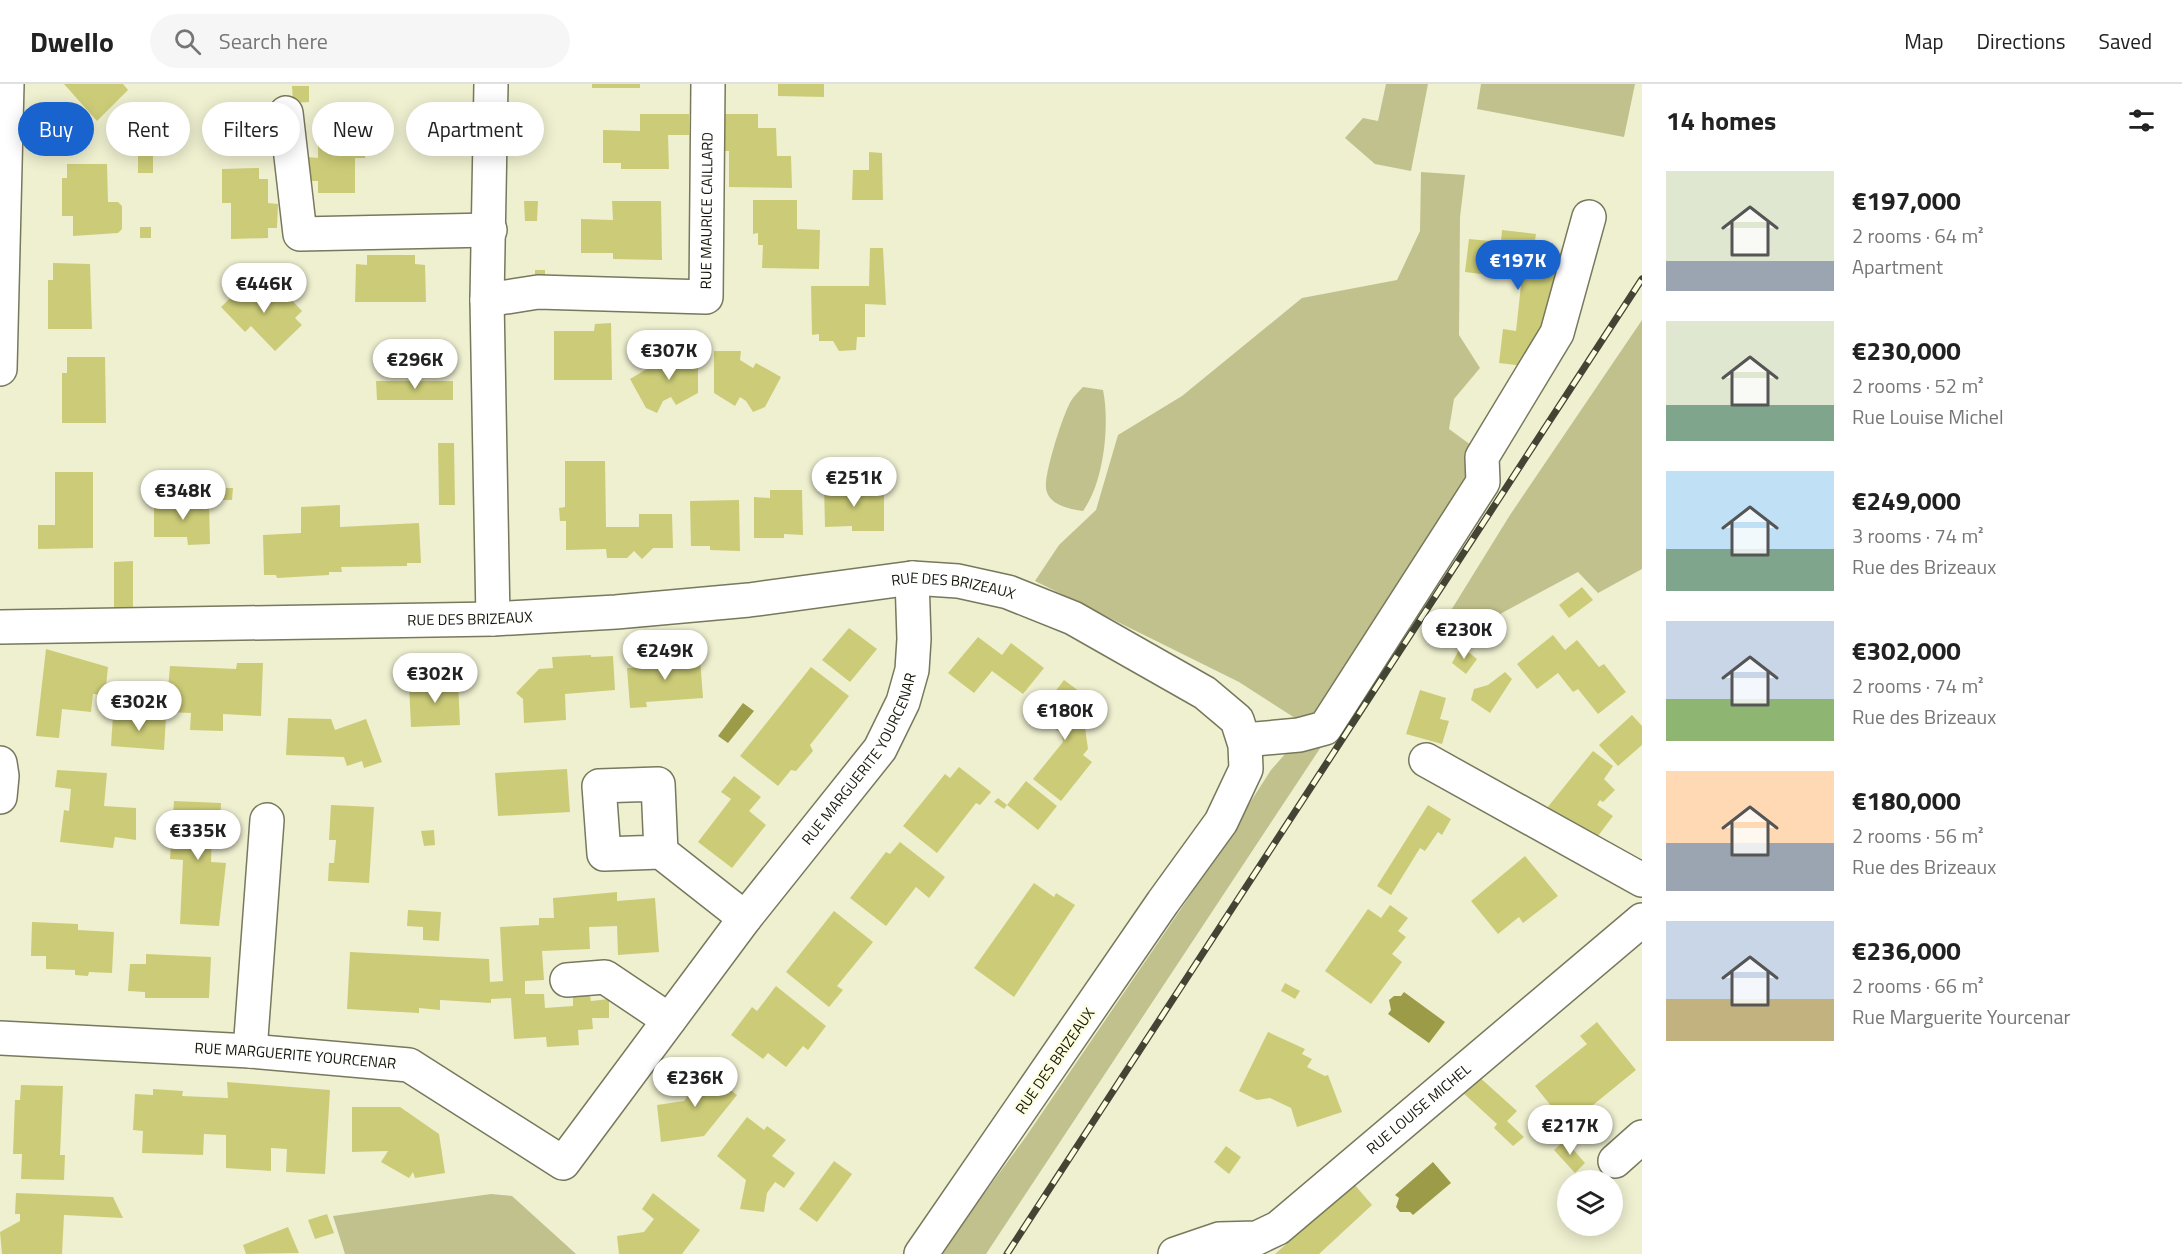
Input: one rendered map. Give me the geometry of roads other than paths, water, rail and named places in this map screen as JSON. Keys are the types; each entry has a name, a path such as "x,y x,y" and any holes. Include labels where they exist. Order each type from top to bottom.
{"street":[{"path":"0,369 7,84"},
{"path":"491,84 487,300 492,619"},
{"name":"RUE MAURICE CAILLARD","path":"487,300 538,292 706,297 708,84"},
{"path":"291,156 300,234 490,230"},
{"path":"1244,740 1299,735 1325,728 1483,482 1482,457 1557,333 1589,217"},
{"name":"RUE DES BRIZEAUX","path":"0,627 492,619 616,612 749,600 912,578 958,581 1008,592 1073,618 1205,693 1237,720 1244,740 1246,769 1221,822 1163,902 921,1254"},
{"name":"RUE MARGUERITE YOURCENAR","path":"0,1038 250,1051 409,1065 563,1163 745,918 880,749 903,702 912,670 914,639 912,578"},
{"path":"1426,760 1642,880"},
{"path":"0,763 2,776 0,797"},
{"path":"250,1051 267,820"},
{"path":"661,852 745,918"},
{"name":"RUE LOUISE MICHEL","path":"1175,1254 1220,1239 1257,1238 1278,1228 1637,935"},
{"path":"567,980 605,977 669,1020"},
{"path":"1615,1161 1642,1137"}],"railway":[{"path":"1007,1254 1642,279"}]}
